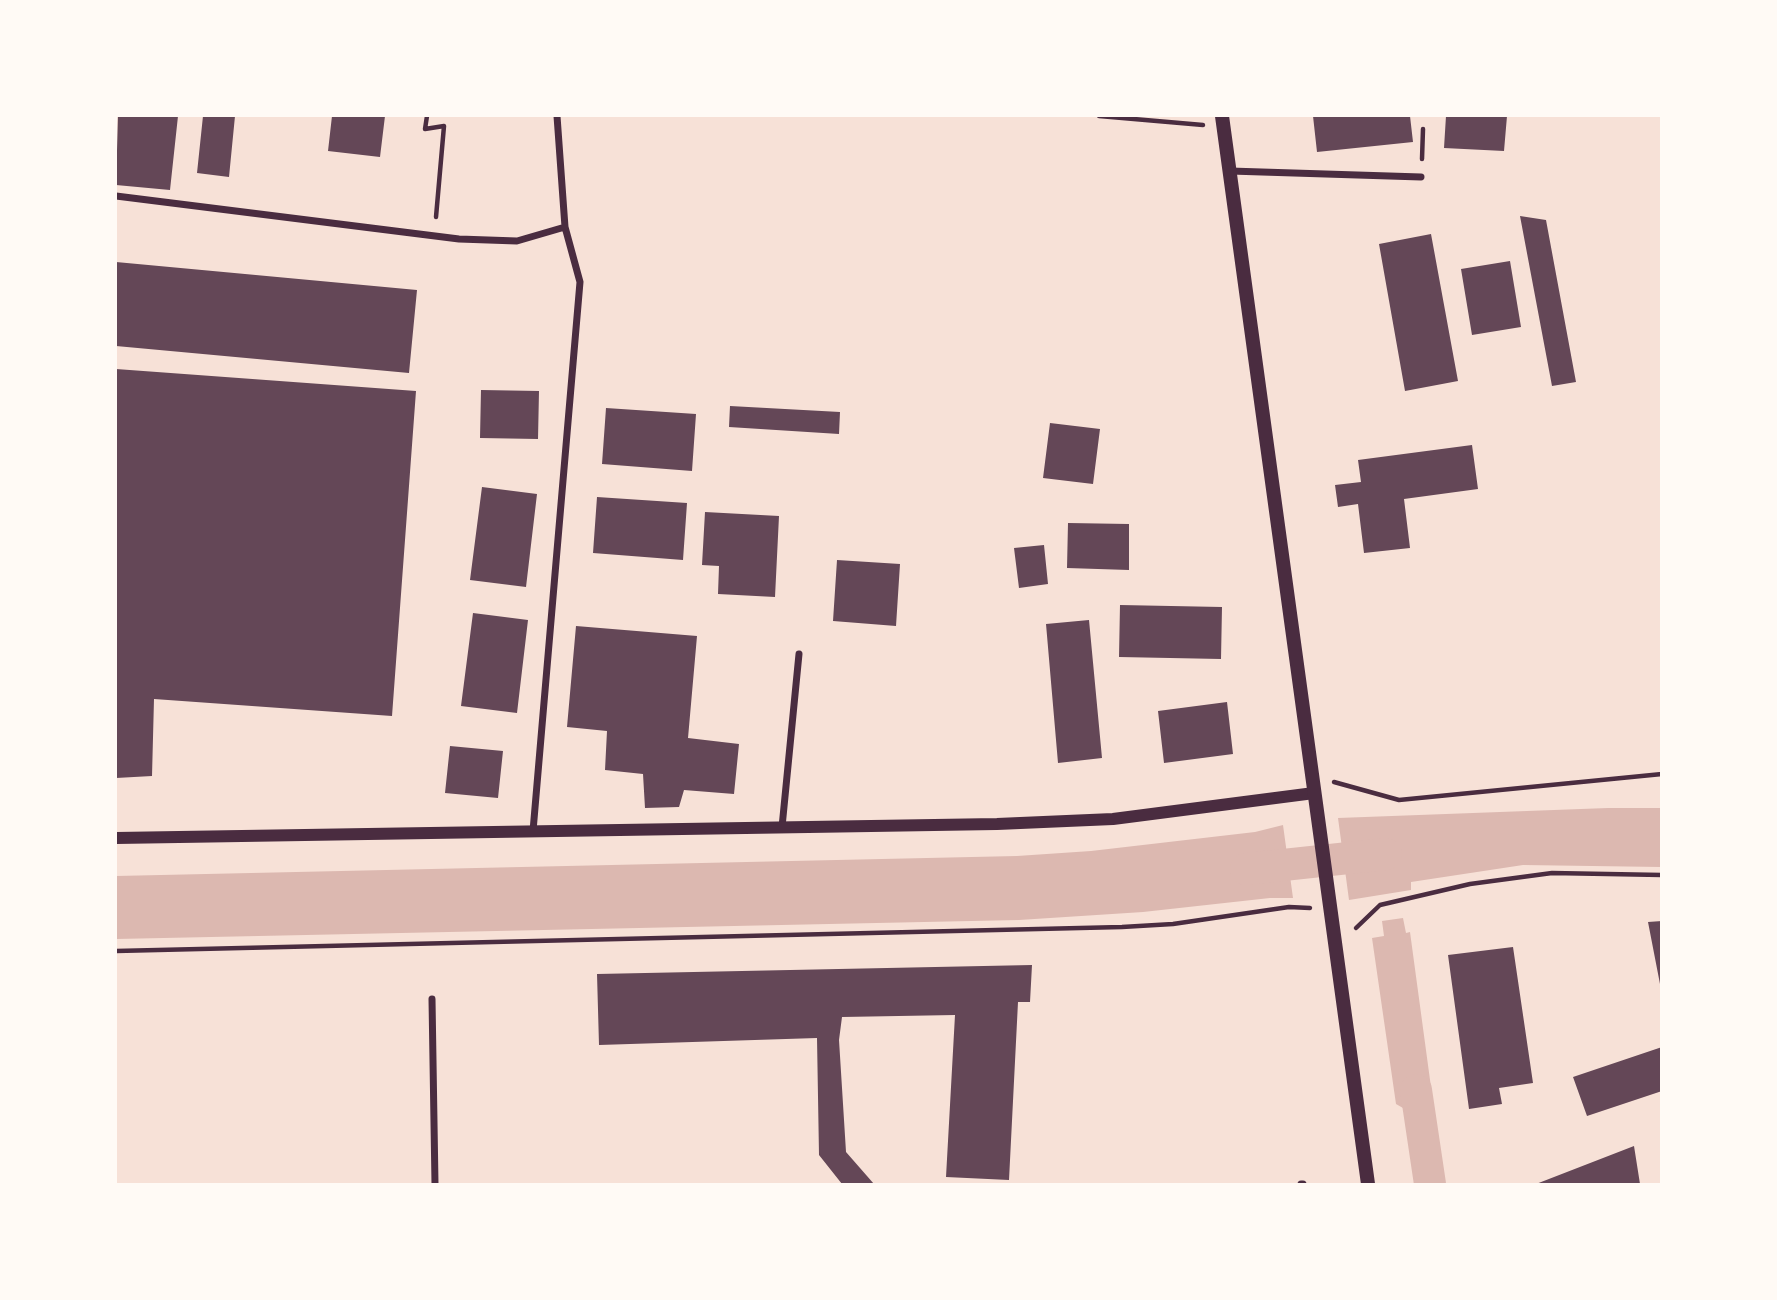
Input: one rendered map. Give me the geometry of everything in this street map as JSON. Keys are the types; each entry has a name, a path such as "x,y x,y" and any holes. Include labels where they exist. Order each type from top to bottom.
{"main road":[{"path":"1222,119 1368,1185"}],"street":[{"path":"533,831 580,282 565,227 557,116"},
{"path":"1230,171 1421,177"},
{"path":"116,196 434,236 517,241 565,227"},
{"path":"782,827 799,654"},
{"path":"116,838 997,824 1113,819 1314,793"},
{"path":"432,999 435,1185"}],"path":[{"path":"427,116 425,129 444,126 434,236"},
{"path":"1099,116 1200,125 1222,119"},
{"path":"1421,177 1423,129"},
{"path":"1311,775 1399,800 1661,774"},
{"path":"1355,929 1380,905 1470,884 1552,873 1661,875"},
{"path":"116,951 1122,927 1173,924 1289,907"}],"shaded area":[{"path":"1661,808 1661,867 1523,865 1411,882 1411,890 1349,900 1338,818"},
{"path":"1283,825 1293,898 1019,920 116,939 116,876 1017,856 1091,851 1255,832"},
{"path":"1403,918 1406,933 1410,932 1433,1102 1424,1109 1427,1133 1419,1134 1412,1130 1410,1112 1396,1104 1372,938 1384,936 1382,921"},
{"path":"1430,1154 1435,1184 1420,1184 1417,1160 1422,1155"}],"building":[{"path":"118,116 178,116 170,190 116,185"},
{"path":"203,116 235,116 229,177 197,173"},
{"path":"332,116 385,116 380,157 328,151"},
{"path":"1313,116 1410,116 1413,142 1317,152"},
{"path":"1446,116 1507,116 1504,151 1444,148"},
{"path":"1520,216 1546,220 1576,382 1552,386"},
{"path":"1431,234 1458,381 1405,391 1379,244"},
{"path":"1510,261 1521,327 1472,335 1461,269"},
{"path":"116,262 417,290 409,373 116,346"},
{"path":"116,369 416,391 392,716 154,699 152,776 116,778"},
{"path":"481,390 539,391 538,439 480,438"},
{"path":"730,406 840,412 839,434 729,427"},
{"path":"606,408 696,414 692,471 602,464"},
{"path":"1050,423 1100,429 1093,484 1043,478"},
{"path":"1472,445 1478,489 1404,499 1410,548 1364,553 1358,504 1338,507 1335,485 1361,482 1358,460"},
{"path":"482,487 537,494 526,587 470,580"},
{"path":"597,497 687,503 683,560 593,553"},
{"path":"705,512 779,516 775,597 718,594 719,566 702,565"},
{"path":"1068,523 1129,524 1129,570 1067,568"},
{"path":"1044,545 1048,584 1019,588 1014,548"},
{"path":"837,560 900,564 896,626 833,621"},
{"path":"1120,605 1222,607 1221,659 1119,657"},
{"path":"473,613 528,620 517,713 461,706"},
{"path":"1089,620 1102,758 1058,763 1046,624"},
{"path":"576,626 697,636 688,738 739,744 734,794 684,790 679,807 645,808 643,774 605,770 607,731 567,727"},
{"path":"1227,702 1233,754 1164,763 1158,711"},
{"path":"450,746 503,751 498,798 445,793"},
{"path":"1662,921 1662,984 1660,984 1648,922"},
{"path":"1513,947 1533,1083 1499,1088 1502,1104 1469,1109 1448,955"},
{"path":"1032,965 1030,1002 1018,1002 1009,1180 946,1177 955,1015 842,1017 839,1040 846,1152 874,1184 842,1184 819,1155 817,1038 599,1045 597,974"},
{"path":"1662,1047 1662,1091 1587,1116 1573,1077"},
{"path":"1634,1146 1640,1184 1536,1184"}],"waterway":[{"path":"1246,869 1386,854"},
{"path":"1416,1090 1430,1184"}]}
